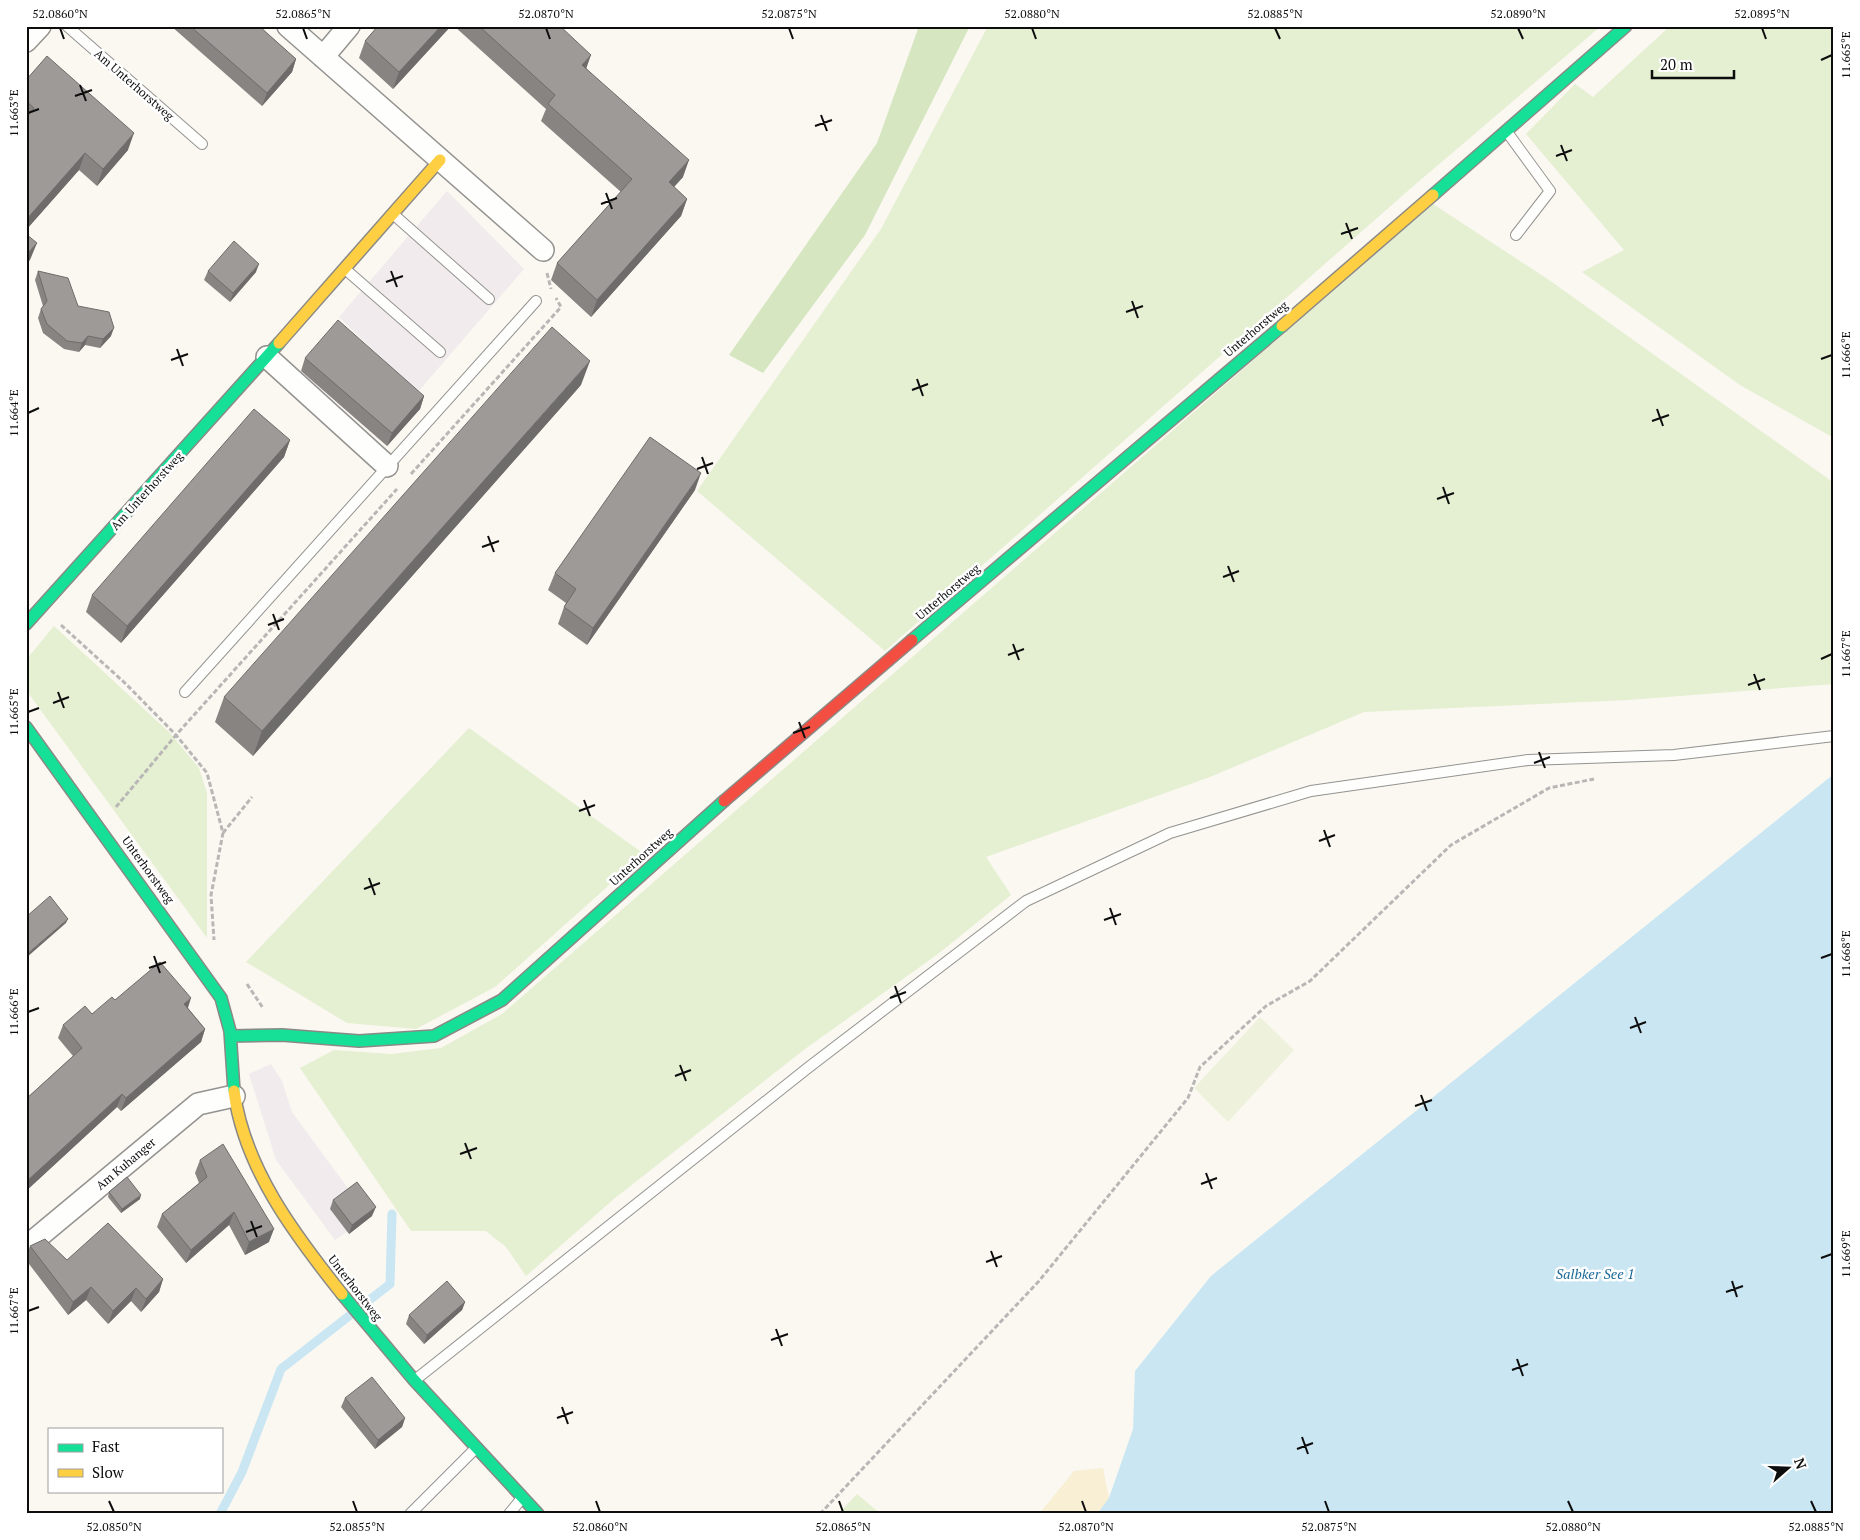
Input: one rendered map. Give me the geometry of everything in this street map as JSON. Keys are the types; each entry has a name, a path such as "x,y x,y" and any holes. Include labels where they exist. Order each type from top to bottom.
{"street":[{"path":"26,41 40,26"},
{"path":"288,26 543,250"},
{"path":"322,57 349,26"},
{"name":"Unterhorstweg","path":"232,1036 282,1036 358,1042 434,1036 502,1000 742,786 1367,253 1626,26"},
{"name":"Am Unterhorstweg","path":"26,624 267,357 440,160"},
{"path":"267,357 387,466"},
{"name":"Unterhorstweg","path":"26,727 210,981 226,1011 232,1036 234,1096 239,1121 249,1150 265,1182 294,1228 343,1297 414,1381 538,1514"},
{"name":"Am Kuhanger","path":"26,1247 198,1104 234,1096"}],"lane":[{"name":"Am Unterhorstweg","path":"67,26 202,144"},
{"path":"1506,131 1550,191 1516,235"},
{"path":"393,213 489,299"},
{"path":"345,268 440,352"},
{"path":"185,692 536,301"},
{"path":"414,1381 810,1067 1026,900 1170,833 1321,790 1528,760 1674,755 1834,736"},
{"path":"410,1514 476,1448"},
{"path":"509,1514 522,1497"}],"path":[{"path":"43,606 126,684 176,735 207,773 223,833 211,896 214,944"},
{"path":"820,1514 1038,1281 1188,1098 1200,1067 1266,1006 1310,981 1451,845 1549,788 1596,778"},
{"path":"223,833 252,797"},
{"path":"246,982 282,1036"}],"shaded area":[{"path":"447,191 524,269 417,393 339,317"},
{"path":"271,1064 282,1081 292,1112 369,1217 335,1240 276,1160 249,1074"}],"green space":[{"path":"919,26 970,26 865,235 763,373 729,355 877,143"},
{"path":"988,26 1601,26 1410,189 885,651 697,491 881,229"},
{"path":"1670,26 1834,26 1834,438 1740,385 1582,272 1624,250 1526,134 1575,84 1593,97"},
{"path":"1433,204 1549,280 1834,483 1834,684 1628,700 1364,712 1210,777 986,857 1011,895 938,954 805,1049 615,1198 526,1276 506,1247 486,1231 411,1231 300,1068 334,1050 391,1054 441,1048 502,1014"},
{"path":"54,626 170,733 199,768 207,793 207,938 26,690 26,660"},
{"path":"469,728 644,854 495,987 416,1029 347,1023 246,962"},
{"path":"1260,1017 1294,1050 1228,1122 1194,1088"},
{"path":"857,1494 881,1514 838,1514"}],"sand":[{"path":"1103,1468 1109,1499 1097,1514 1039,1514 1074,1471"}],"water":[{"name":"Salbker See 1","path":"1834,774 1834,1514 1097,1514 1109,1498 1133,1429 1135,1371 1211,1276"}],"building":[{"path":"190,26 259,26 296,59 267,93"},
{"path":"378,26 441,26 399,72 365,41"},
{"path":"479,26 560,26 591,55 582,65 689,160 669,182 687,199 597,300 557,263 632,179 548,104 555,95"},
{"path":"47,56 134,133 103,169 85,153 26,220 26,118 34,108 26,101 26,80"},
{"path":"26,234 37,243 26,255"},
{"path":"234,241 259,264 233,293 208,271"},
{"path":"38,271 68,278 78,306 109,312 114,328 103,339 88,336 82,343 67,341 47,324 41,309 47,301"},
{"path":"338,320 424,396 392,433 305,358"},
{"path":"552,327 590,361 262,731 224,697"},
{"path":"254,409 290,440 127,626 92,595"},
{"path":"650,437 701,473 593,628 564,607 576,589 555,573"},
{"path":"50,896 68,919 26,955 26,917"},
{"path":"160,962 191,998 184,1004 205,1029 126,1098 122,1094 26,1182 26,1099 82,1048 63,1025 85,1006 92,1014 112,997 115,1000"},
{"path":"223,1144 274,1229 249,1242 234,1212 191,1250 162,1214 207,1177 200,1160"},
{"path":"127,1177 141,1195 122,1209 109,1192"},
{"path":"357,1182 376,1207 352,1225 333,1200"},
{"path":"108,1223 163,1279 146,1299 136,1288 113,1311 91,1287 73,1302 30,1246 45,1239 67,1260"},
{"path":"447,1281 465,1302 427,1335 409,1315"},
{"path":"372,1377 405,1418 378,1440 345,1398"}],"waterway":[{"path":"220,1514 242,1472 281,1369 390,1284 392,1214"}],"traffic: fast":[{"path":"1433,195 1626,26"},
{"path":"912,640 1282,326"},
{"path":"26,624 279,343"},
{"path":"26,727 221,998 230,1031 234,1091"},
{"path":"232,1036 282,1035 359,1041 434,1036 502,1000 724,801"},
{"path":"342,1294 414,1380 538,1514"}],"traffic: slow":[{"path":"279,343 440,160"},
{"path":"1282,326 1433,195"},
{"path":"234,1091 248,1147 260,1174 290,1224 342,1294"}],"traffic: jam":[{"path":"724,801 912,640"}]}
